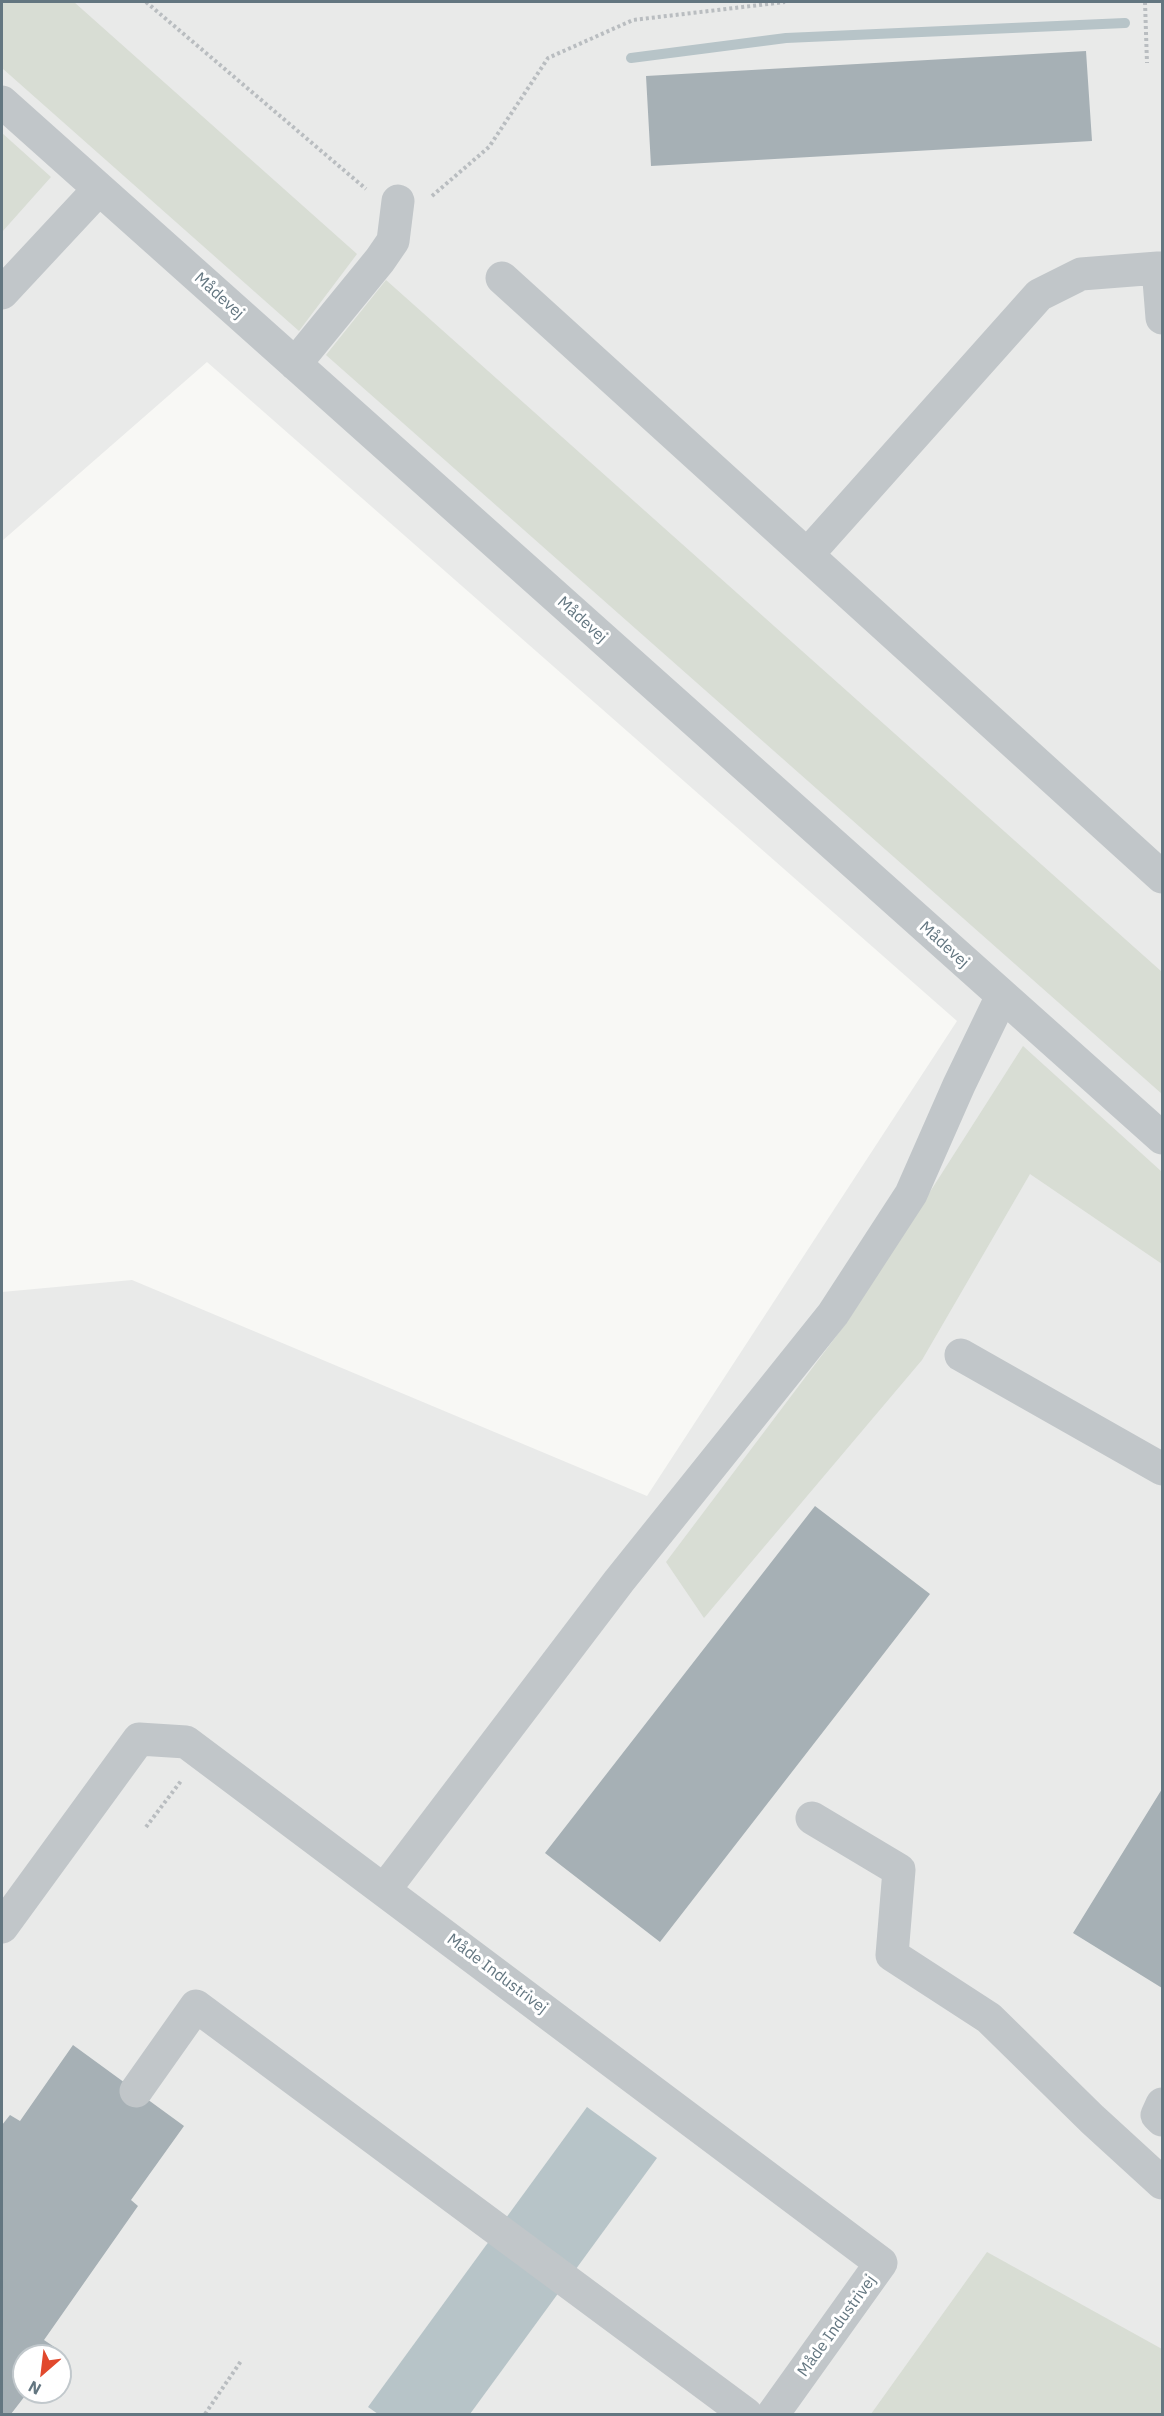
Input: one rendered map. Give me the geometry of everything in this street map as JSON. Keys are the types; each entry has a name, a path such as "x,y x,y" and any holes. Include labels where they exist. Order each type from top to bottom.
{"street":[{"name":"Mådevej","path":"2,102 1162,1138"},
{"path":"2,293 99,189"},
{"path":"295,364 393,241 398,201"},
{"path":"807,555 1040,294 1081,274 1160,268 1162,318"},
{"path":"502,278 1162,877"},
{"path":"385,1889 619,1581 833,1314 911,1194 959,1085 1002,996"},
{"path":"961,1355 1162,1469"},
{"name":"Måde Industrivej","path":"2,1927 140,1739 186,1742 881,2263 773,2415"},
{"path":"812,1818 899,1870 892,1955 989,2019 1162,2183"},
{"path":"136,2091 196,2006 746,2415"},
{"path":"1162,2104 1157,2115 1162,2120"}],"path":[{"path":"146,2 370,193 398,201 427,200 489,147 548,57 633,20 785,2"},
{"path":"1145,2 1147,63"},
{"path":"146,1827 187,1773"},
{"path":"205,2415 241,2361"}],"shaded area":[{"path":"2,2 1162,2 1162,2414 2,2414 2,1292 132,1280 647,1496 957,1021 207,362 2,541"},
{"path":"2,2 74,2 357,254 299,331 2,68"},
{"path":"2,133 51,177 2,232"},
{"path":"386,280 1162,972 1162,1094 326,355"},
{"path":"1023,1046 1162,1172 1162,1264 1030,1174 922,1360 704,1618 666,1562 847,1322"},
{"path":"587,2107 657,2158 470,2414 378,2414 368,2407"},
{"path":"987,2252 1162,2349 1162,2414 871,2414"}],"building":[{"path":"1086,51 1092,141 651,166 646,76"},
{"path":"815,1506 930,1594 660,1942 545,1853"},
{"path":"1162,1789 1162,1988 1073,1933"},
{"path":"73,2045 184,2126 131,2200 138,2206 44,2340 50,2344 12,2344 12,2404 19,2404 11,2414 2,2414 2,2125 10,2115 20,2121"}],"waterway":[{"path":"631,58 786,38 1125,23"}]}
